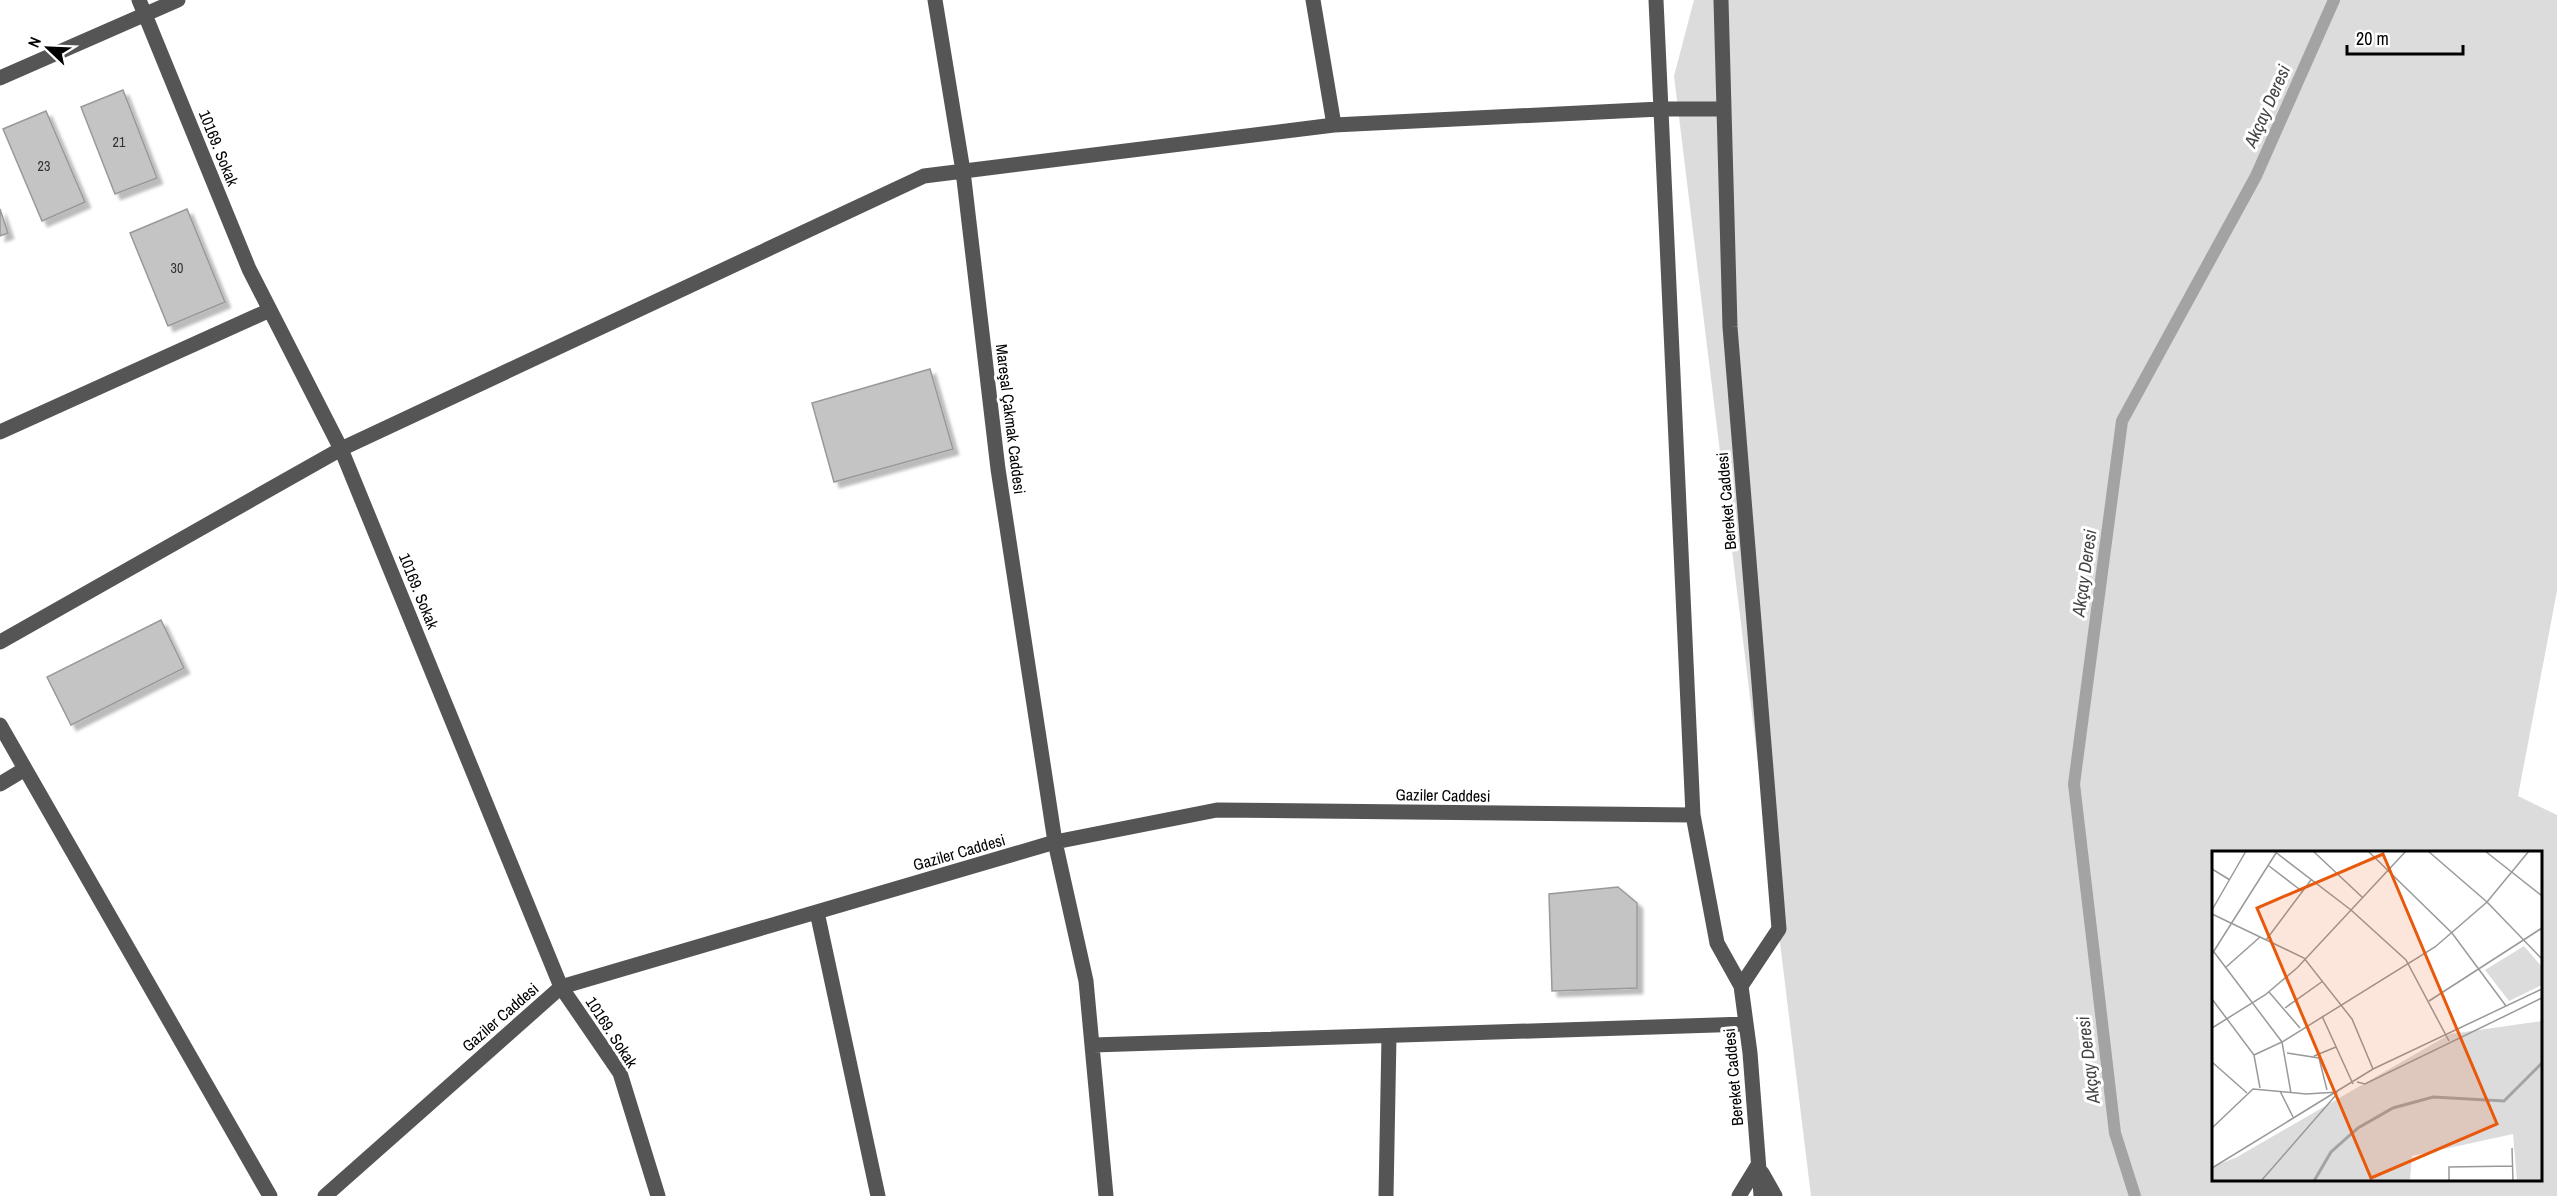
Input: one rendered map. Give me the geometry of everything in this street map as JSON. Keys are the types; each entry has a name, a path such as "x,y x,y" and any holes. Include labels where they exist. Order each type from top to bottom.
{"street":[{"name":"10169. Sokak","path":"139,0 249,269 341,449 561,987 620,1073 658,1196"},
{"path":"0,78 178,0"},
{"name":"Mareşal Çakmak Caddesi","path":"935,0 963,171 998,469 1055,842 1086,981 1106,1196"},
{"path":"1313,0 1334,125"},
{"name":"Bereket Caddesi","path":"1656,0 1693,815 1717,944 1742,986 1761,1196"},
{"name":"Bereket Caddesi","path":"1721,0 1730,327 1779,929 1742,986"},
{"path":"0,642 341,449 924,176 1334,125 1660,109 1724,109"},
{"path":"0,432 270,310"},
{"path":"0,724 270,1196"},
{"path":"0,784 26,769"},
{"name":"Gaziler Caddesi","path":"325,1196 561,987 1055,842 1217,810 1693,815"},
{"path":"817,912 878,1196"},
{"path":"1093,1045 1746,1024"},
{"path":"1386,1196 1389,1036"},
{"path":"1739,1196 1758,1165 1775,1196"}],"shaded area":[{"path":"1694,0 2557,0 2557,591 2518,796 2557,815 2557,1196 1811,1196 1674,76"}],"building":[{"path":"123,90 157,178 115,194 81,107"},
{"path":"46,111 85,202 42,221 3,129"},
{"path":"0,209 8,233 0,236"},
{"path":"187,209 225,302 168,326 130,233"},
{"path":"930,369 953,449 834,482 812,403"},
{"path":"161,620 184,668 71,725 47,677"},
{"path":"1618,887 1637,903 1637,988 1552,991 1549,894"}],"waterway":[{"name":"Akçay Deresi","path":"2135,1196 2115,1133 2074,784 2122,421 2256,176 2334,0"}]}
